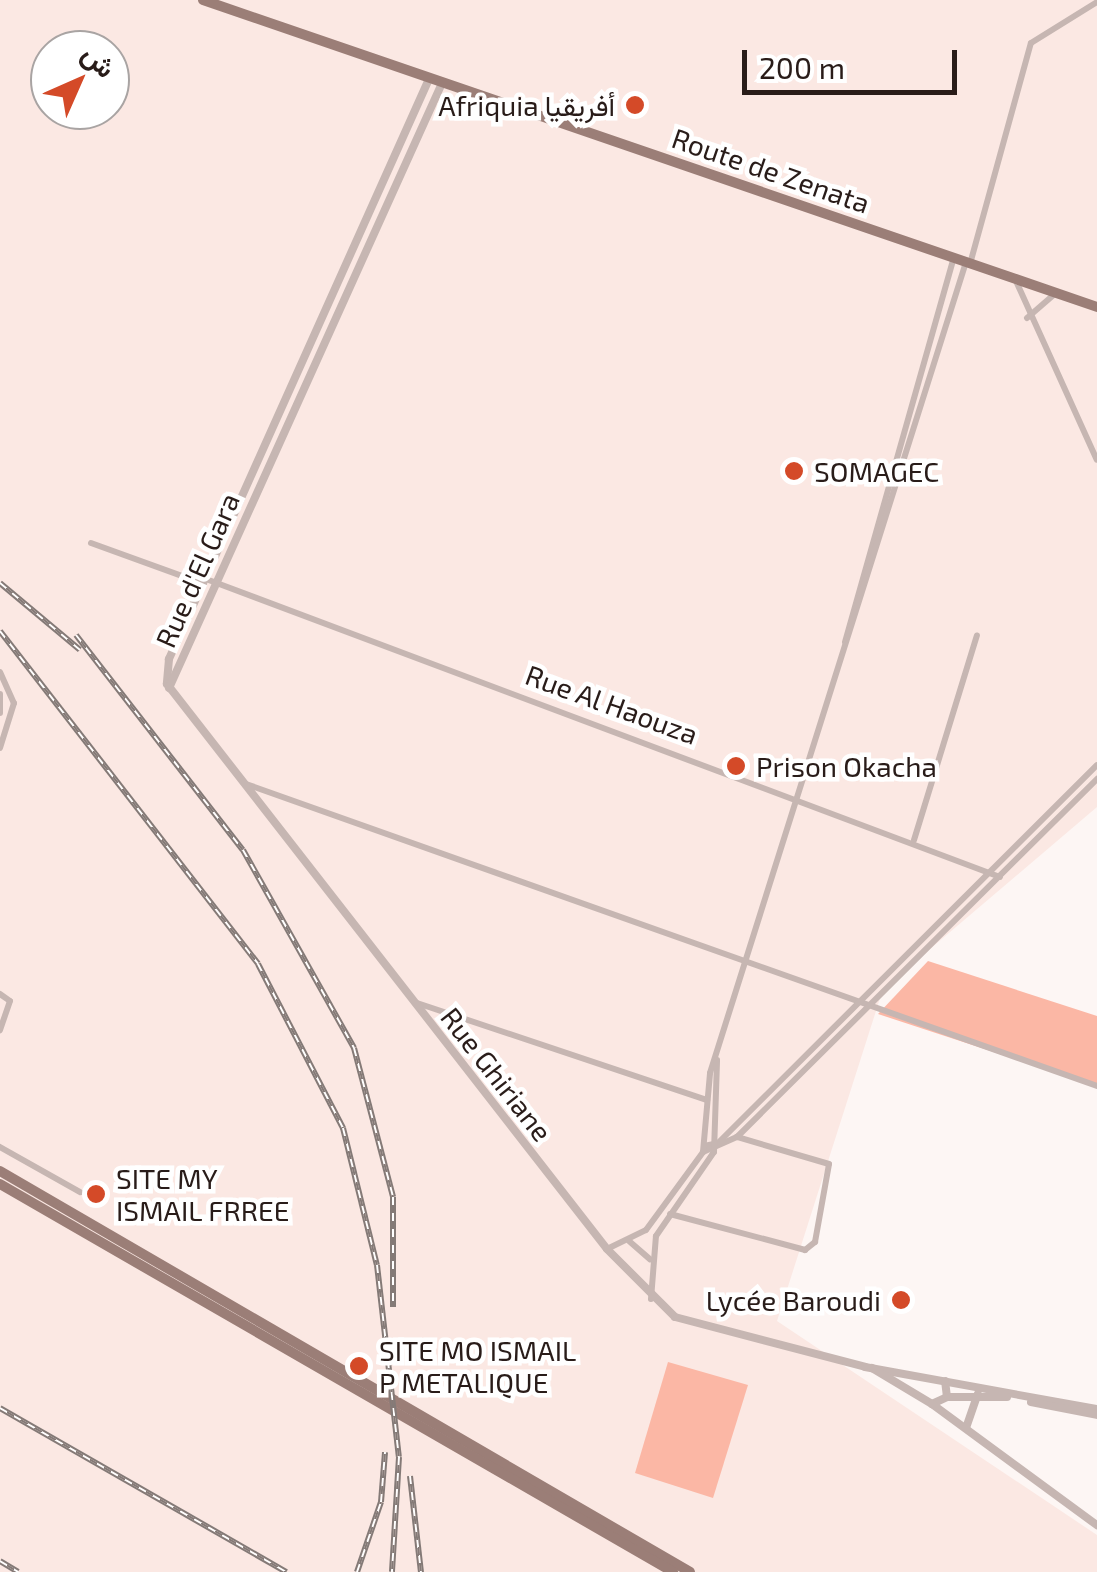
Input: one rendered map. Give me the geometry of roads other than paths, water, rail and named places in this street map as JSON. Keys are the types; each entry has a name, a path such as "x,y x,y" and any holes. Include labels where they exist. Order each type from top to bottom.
{"main road":[{"name":"Route de Zenata","path":"203,0 1097,307"},
{"path":"0,1171 690,1572"},
{"path":"0,1184 673,1572"}],"street":[{"path":"606,1249 628,1241 704,1149 707,1100 716,1060 966,262 984,220 1033,39 1097,2"},
{"name":"Rue d'El Gara","path":"169,688 208,582 356,238 430,78"},
{"name":"Rue d'El Gara","path":"208,582 442,82"},
{"path":"356,238 368,243"},
{"path":"1015,280 1028,318 1097,460"},
{"path":"1028,318 1055,294"},
{"name":"Rue Al Haouza","path":"91,542 914,840 992,869 1000,877"},
{"path":"914,840 977,635"},
{"path":"0,672 12,719 0,748"},
{"name":"Rue Ghiriane","path":"169,688 410,1002 606,1249 652,1299 696,1327 872,1368 1062,1405"},
{"path":"0,694 0,715 12,719"},
{"path":"652,1299 651,1260 670,1214 714,1149 850,1004 1097,765"},
{"path":"704,1149 714,1149 736,1137 861,1008 1097,780 1088,774"},
{"path":"242,782 861,1008 1097,1086"},
{"path":"0,994 4,1006 0,1030"},
{"path":"410,1002 707,1100"},
{"path":"714,1149 716,1060"},
{"path":"670,1214 805,1250 815,1242 829,1164 736,1137"},
{"path":"0,1147 80,1192"},
{"path":"628,1241 651,1260"},
{"name":"Rue Ghiriane","path":"872,1368 932,1404"},
{"path":"923,1397 930,1378"},
{"path":"944,1380 946,1398 957,1422"},
{"path":"966,1428 978,1394"},
{"path":"932,1404 978,1394 1097,1412"},
{"path":"932,1404 1097,1524"}],"railway":[{"path":"0,583 80,650"},
{"path":"0,631 258,964 343,1128 377,1265 399,1457 392,1572"},
{"path":"76,635 243,850 354,1048 393,1197 393,1307"},
{"path":"0,1408 286,1572"},
{"path":"357,1572 381,1502 385,1452"},
{"path":"410,1476 421,1572"},
{"path":"0,1561 18,1572"}],"place":[{"name":"Afriquia أفريقيا","path":"635,105"},
{"name":"SOMAGEC","path":"794,471"},
{"name":"Prison Okacha","path":"736,766"},
{"name":"SITE MY ISMAIL FRREE","path":"96,1194"},
{"name":"Lycée Baroudi","path":"901,1300"},
{"name":"SITE MO ISMAIL P METALIQUE","path":"359,1366"}]}
